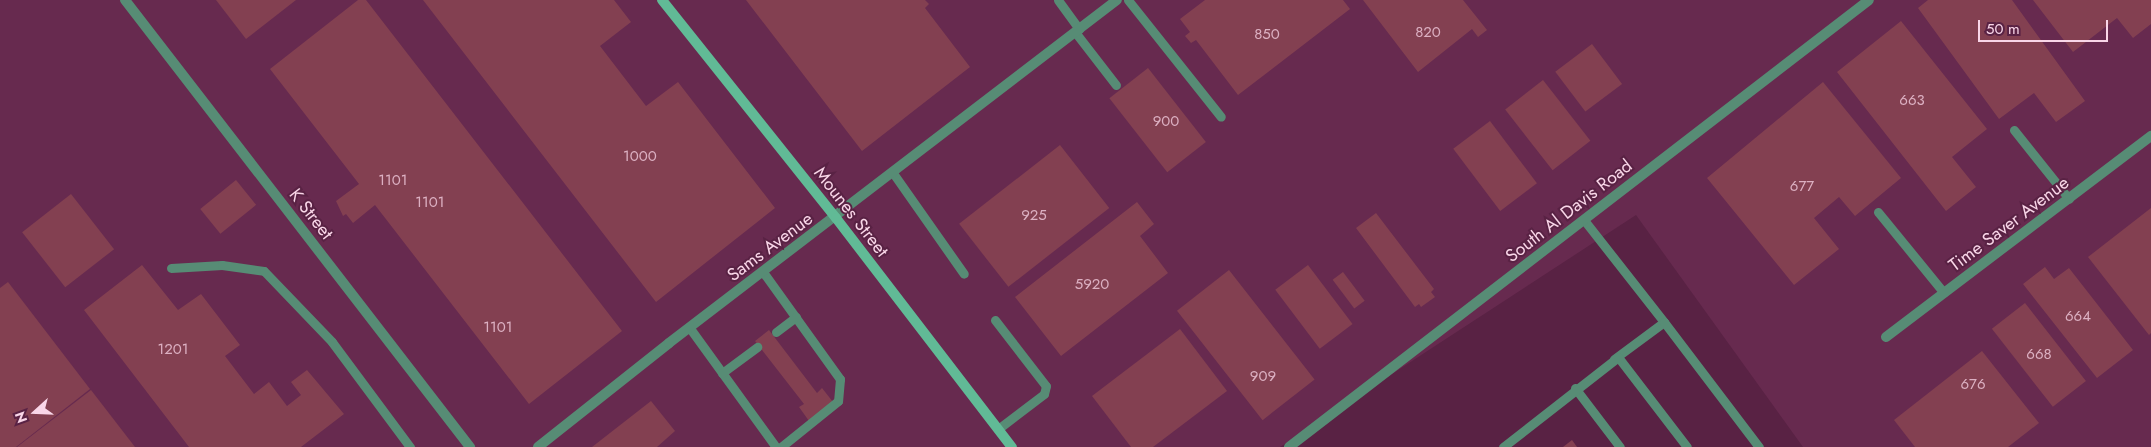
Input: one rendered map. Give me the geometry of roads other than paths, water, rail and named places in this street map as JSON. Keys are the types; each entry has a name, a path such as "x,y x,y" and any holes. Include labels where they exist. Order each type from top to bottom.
{"main road":[{"name":"Mounes Street","path":"662,0 836,218 1012,447"}],"street":[{"name":"K Street","path":"125,0 470,447"},
{"name":"Sams Avenue","path":"538,447 689,328 836,218 1117,0"},
{"name":"South Al Davis Road","path":"1289,447 1869,0"},
{"name":"Time Saver Avenue","path":"1886,337 2151,136"}],"lane":[{"path":"1058,0 1077,31 1116,85"},
{"path":"1128,0 1221,117"},
{"path":"2014,130 2069,199"},
{"path":"893,173 964,274"},
{"path":"1878,212 1944,293"},
{"path":"1584,220 1759,447"},
{"path":"171,268 222,265 264,271 332,342 410,447"},
{"path":"763,272 840,379 838,401 781,447"},
{"path":"776,332 796,317"},
{"path":"995,320 1046,386 1044,394 998,429"},
{"path":"1503,447 1575,388 1664,322"},
{"path":"689,328 776,447"},
{"path":"722,373 757,346"},
{"path":"1613,361 1618,357 1687,447"},
{"path":"1575,388 1620,447"}]}
